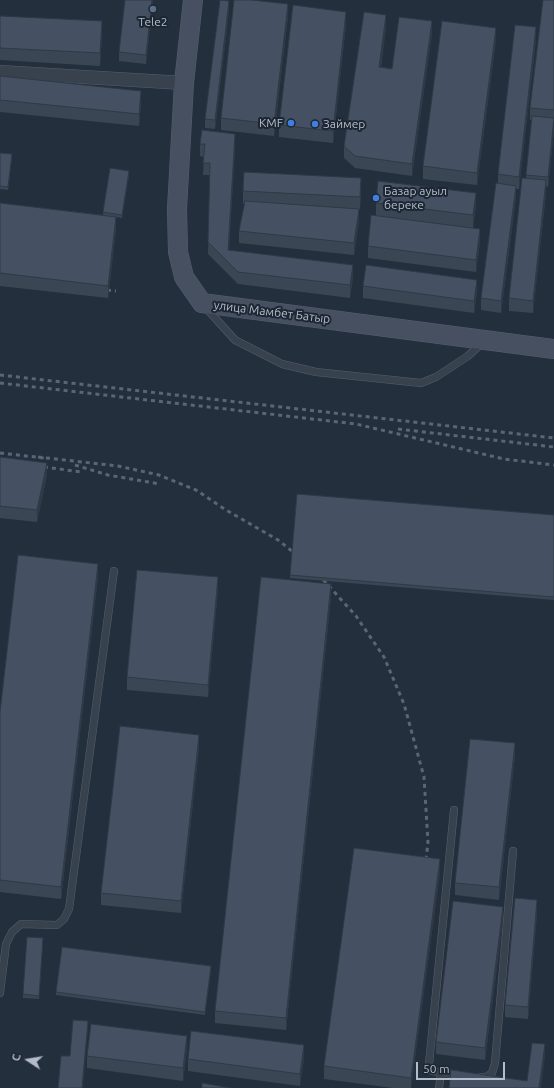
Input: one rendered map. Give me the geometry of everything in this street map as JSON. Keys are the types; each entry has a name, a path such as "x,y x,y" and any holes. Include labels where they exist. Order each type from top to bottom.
{"main road":[{"name":"улица Мамбет Батыр","path":"193,0 184,83 177,209 178,252 184,277 202,303 554,349"}],"street":[{"path":"0,72 184,83"}],"lane":[{"path":"202,303 235,340 282,364 316,372 421,383 436,377 468,356 486,340"},
{"path":"0,992 6,944 12,932 21,924 57,925 64,919 69,908 114,571"},
{"path":"454,810 429,1064 432,1071 486,1077 492,1073 495,1063 513,851"},
{"path":"439,1088 441,1073"}],"building":[{"path":"125,0 152,0 146,55 119,52"},
{"path":"220,0 229,1 215,120 205,119"},
{"path":"234,0 252,0 288,4 274,124 221,118"},
{"path":"543,0 554,0 554,110 530,108"},
{"path":"293,5 346,12 333,131 279,125"},
{"path":"364,12 386,15 379,67 392,69 399,17 432,21 412,164 355,156 344,146"},
{"path":"0,16 102,21 100,53 0,48"},
{"path":"442,21 496,28 477,173 423,166"},
{"path":"515,25 536,27 519,177 498,174"},
{"path":"0,76 141,91 139,114 0,100"},
{"path":"532,116 554,118 548,177 526,175"},
{"path":"202,130 235,134 228,250 353,265 350,285 238,272 208,242 210,163 203,163 205,144 200,144"},
{"path":"0,153 12,154 8,187 0,186"},
{"path":"110,168 129,171 122,215 103,212"},
{"path":"244,172 361,178 360,197 243,191"},
{"path":"522,178 546,180 533,301 509,298"},
{"path":"378,181 476,193 473,215 376,203"},
{"path":"496,183 516,186 501,301 481,298"},
{"path":"245,201 359,209 354,243 239,231"},
{"path":"0,203 116,217 108,286 0,273"},
{"path":"371,215 480,229 476,260 368,246"},
{"path":"366,265 477,280 474,301 363,286"},
{"path":"0,457 47,463 37,510 0,506"},
{"path":"297,494 554,515 554,597 290,575"},
{"path":"18,555 98,564 61,887 0,880 0,712"},
{"path":"137,570 218,577 208,685 127,677"},
{"path":"261,577 331,584 286,1018 215,1011"},
{"path":"120,726 199,735 181,901 101,893"},
{"path":"470,739 515,743 499,887 455,883"},
{"path":"354,848 440,859 411,1078 324,1066"},
{"path":"515,898 537,900 528,1007 505,1005"},
{"path":"453,901 503,907 485,1048 436,1042"},
{"path":"27,937 43,938 39,996 23,994"},
{"path":"62,947 211,966 205,1012 56,992"},
{"path":"73,1020 88,1021 82,1088 58,1088 61,1056 70,1056"},
{"path":"91,1024 187,1036 183,1068 87,1056"},
{"path":"191,1031 304,1045 300,1074 188,1059"},
{"path":"532,1043 545,1044 539,1088 449,1088 451,1070 527,1081"},
{"path":"202,1083 231,1088 202,1088"}],"railway":[{"path":"99,289 116,291"},
{"path":"0,375 554,438"},
{"path":"0,383 356,424 504,459 554,465"},
{"path":"398,429 554,447"},
{"path":"0,453 44,458"},
{"path":"38,457 118,466 159,475 196,490 226,510 278,540 302,559"},
{"path":"75,465 108,475 160,484"},
{"path":"36,466 82,472"},
{"path":"318,574 356,616 384,657 404,704 424,777 428,842 425,869"}],"place":[{"name":"Tele2","path":"153,9"},
{"name":"KMF","path":"291,123"},
{"name":"Займер","path":"315,124"},
{"name":"Базар ауыл береке","path":"376,198"}]}
